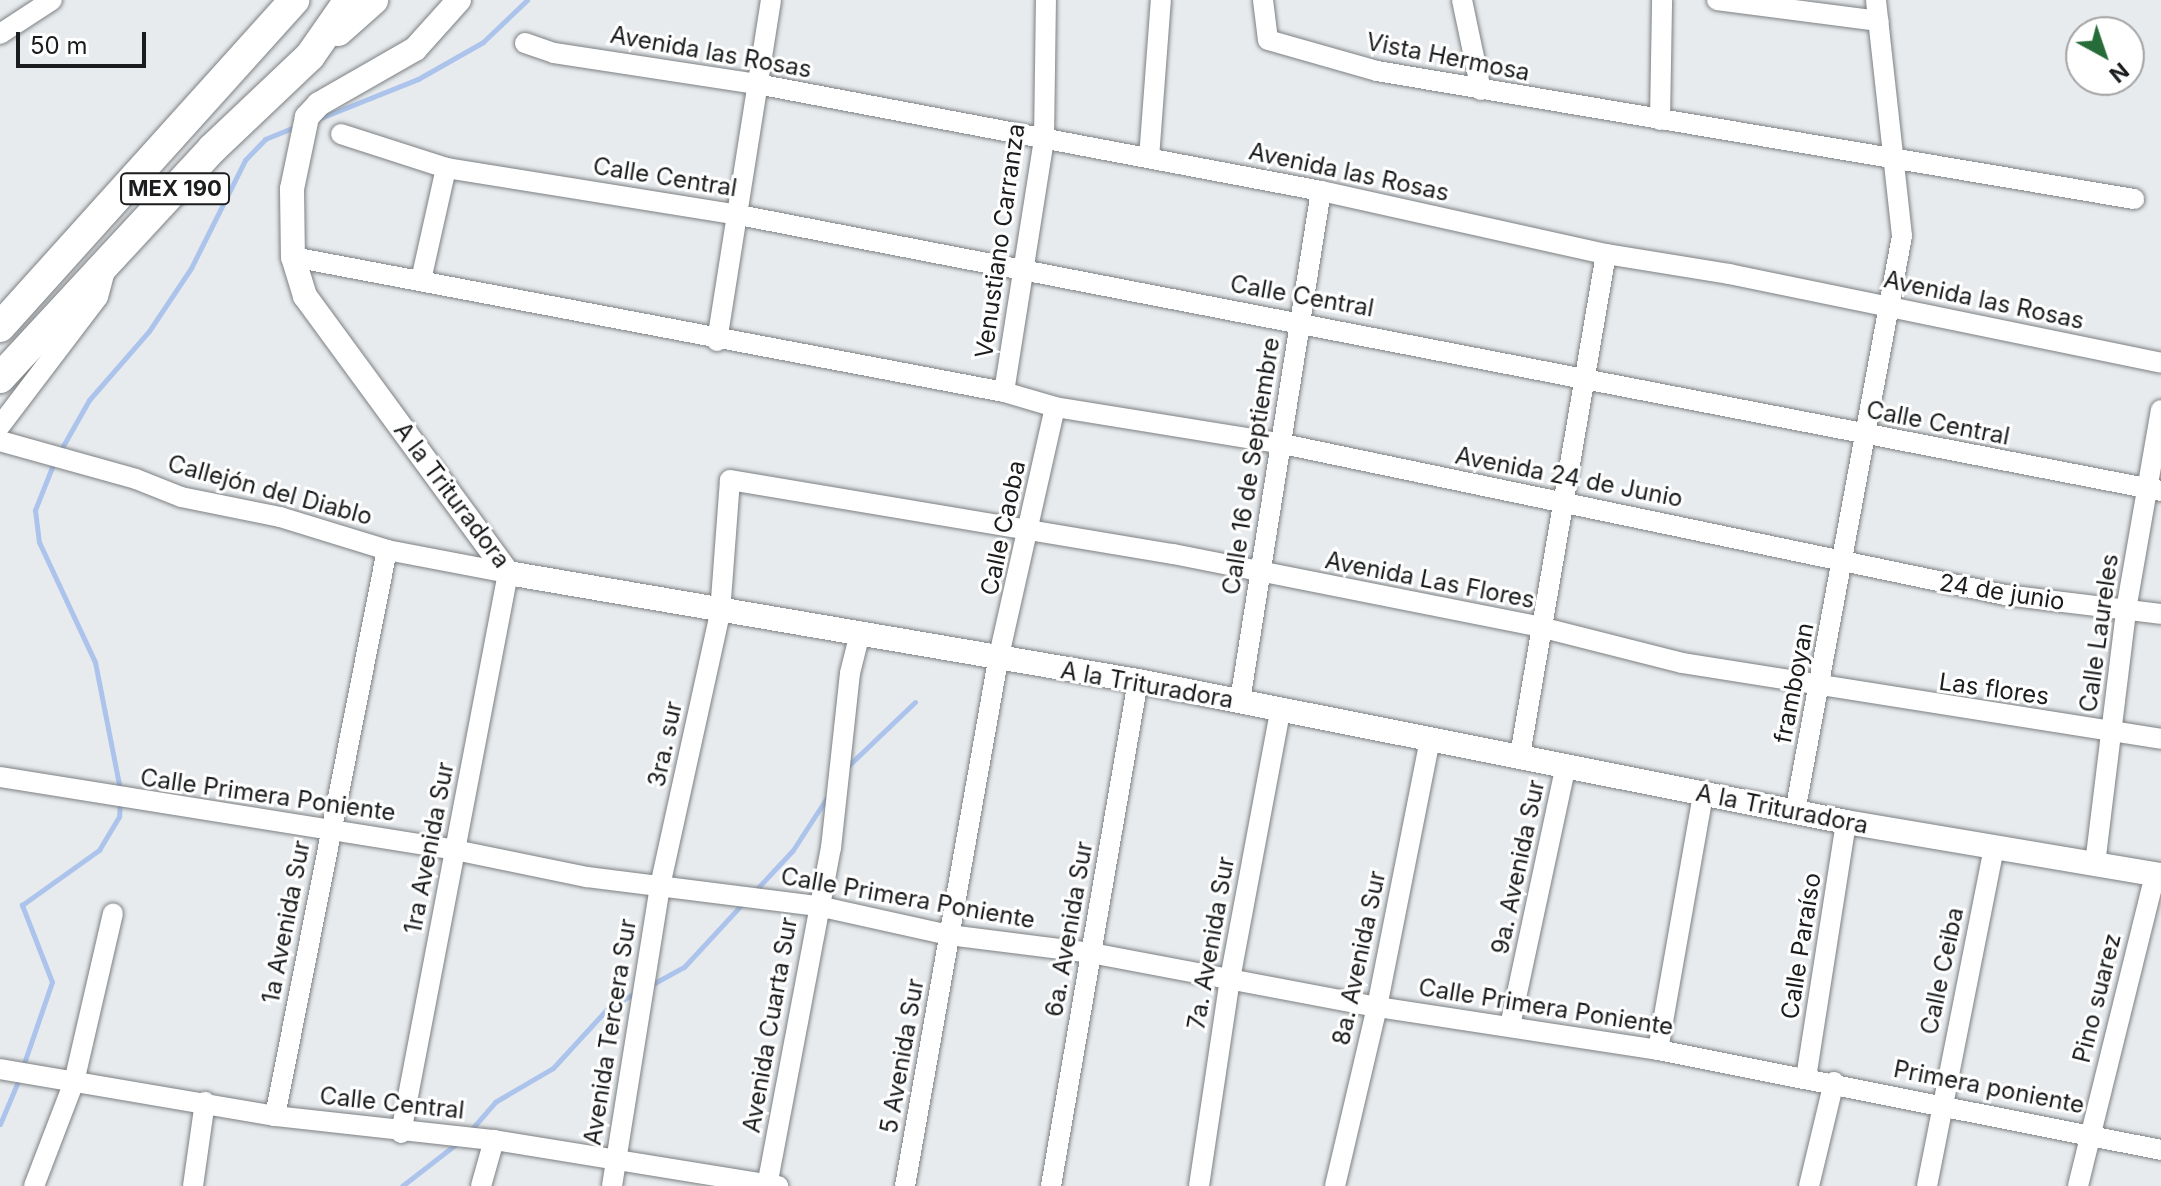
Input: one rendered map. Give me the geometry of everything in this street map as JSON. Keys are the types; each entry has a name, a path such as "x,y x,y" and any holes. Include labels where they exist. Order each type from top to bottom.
{"main road":[{"name":"MEX 190","path":"0,327 294,0"},
{"name":"MEX 190","path":"0,378 212,149 310,56 349,0"},
{"path":"310,56 373,0"}],"street":[{"path":"0,34 52,0"},
{"path":"717,341 771,0"},
{"name":"Venustiano Carranza","path":"1004,392 1044,140 1046,0"},
{"path":"1149,158 1161,0"},
{"name":"Vista Hermosa","path":"1263,0 1268,40 1377,71 2134,199"},
{"path":"1462,0 1481,90"},
{"path":"1660,120 1662,0"},
{"path":"1717,0 1877,10 1897,160"},
{"path":"293,257 292,189 298,143 307,117 319,104 415,49 455,1"},
{"name":"Avenida las Rosas","path":"525,43 554,53 757,84 1321,191 1606,254 1891,307 2161,363"},
{"name":"Calle Central","path":"341,134 446,168 739,215 1023,272 1300,322 1581,382 2154,490"},
{"name":"framboyan","path":"1795,812 1891,307 1902,236 1897,160"},
{"path":"421,280 446,168"},
{"name":"Calle 16 de Septiembre","path":"1240,701 1321,191"},
{"path":"1520,755 1581,382 1606,254"},
{"name":"Avenida 24 de Junio","path":"293,257 717,341 1004,392 1055,407 1283,444 1562,506 1696,528 1844,563"},
{"name":"A la Trituradora","path":"293,257 305,296 508,573 859,637 1138,681 1280,711 1520,755 1703,795 2158,875"},
{"path":"0,426 98,297 108,260"},
{"name":"Calle Caoba","path":"949,935 998,660 1031,528 1055,407"},
{"name":"Calle Laureles","path":"2095,864 2126,610 2154,490 2161,410"},
{"name":"Callejón del Diablo","path":"0,441 136,479 181,497 280,517 387,550 508,573"},
{"name":"Avenida Las Flores","path":"730,480 1031,528 1540,627 1682,663 1819,687"},
{"name":"3ra. sur","path":"660,886 720,613 730,480"},
{"name":"1a Avenida Sur","path":"275,1116 387,550"},
{"name":"24 de junio","path":"1844,563 2005,595 2161,614"},
{"name":"1ra Avenida Sur","path":"401,1133 508,573"},
{"name":"Avenida Cuarta Sur","path":"771,1185 859,637"},
{"name":"6a. Avenida Sur","path":"1051,1186 1138,681"},
{"name":"Las flores","path":"1819,687 2161,739"},
{"name":"7a. Avenida Sur","path":"1199,1186 1230,979 1280,711"},
{"name":"8a. Avenida Sur","path":"1335,1186 1377,1007 1430,740"},
{"name":"9a. Avenida Sur","path":"1510,1026 1566,765"},
{"name":"Calle Primera Poniente","path":"0,777 660,886 818,906 949,935 1091,953 1377,1007 1658,1050 1806,1078"},
{"path":"1658,1050 1703,795"},
{"name":"Calle Paraíso","path":"1806,1078 1846,822"},
{"name":"Calle Ceiba","path":"1927,1186 1994,847"},
{"name":"Pino suarez","path":"2078,1186 2158,875"},
{"name":"Avenida Tercera Sur","path":"612,1186 660,886"},
{"path":"34,1186 74,1082 113,913"},
{"name":"5 Avenida Sur","path":"905,1186 949,935"},
{"name":"Calle Central","path":"0,1069 275,1116 401,1133 494,1140 771,1185"},
{"name":"Primera poniente","path":"1806,1078 2161,1150"},
{"path":"1809,1186 1834,1082"},
{"path":"193,1186 205,1102"},
{"path":"481,1186 494,1140"}],"waterway":[{"path":"318,119 418,79 483,42 527,0"},
{"path":"59,453 89,400 149,331 191,268 245,160 265,139 298,126"},
{"path":"54,462 35,510 39,542 95,662 120,789"},
{"path":"847,767 915,702"},
{"path":"754,892 793,850 828,796"},
{"path":"22,1069 52,982 22,905 99,850 119,817 120,803"},
{"path":"651,985 684,967 744,902"},
{"path":"470,1131 495,1102 553,1068 608,1008 639,991"},
{"path":"0,1124 19,1079"},
{"path":"402,1186 460,1141"}]}
